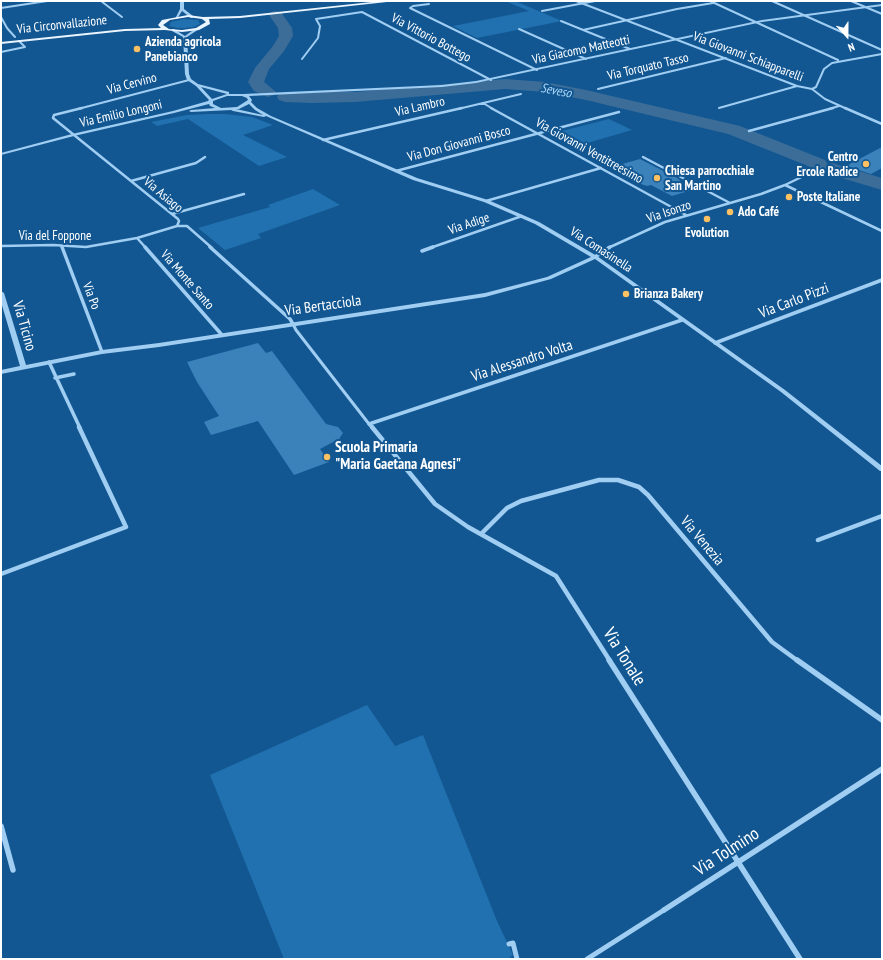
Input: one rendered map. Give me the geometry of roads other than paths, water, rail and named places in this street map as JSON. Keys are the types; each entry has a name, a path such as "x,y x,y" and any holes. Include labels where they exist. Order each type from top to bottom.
{"main road":[{"path":"240,17 394,1"},
{"name":"Via Circonvallazione","path":"125,30 176,18 240,17"},
{"name":"Via Circonvallazione","path":"1,43 125,30 197,29 240,17"},
{"path":"203,18 208,22 205,26"},
{"path":"164,21 160,25 164,29"}],"street":[{"path":"1,8 47,1"},
{"path":"101,1 122,17"},
{"path":"176,18 182,9 182,1"},
{"name":"Via Giovanni Schiapparelli","path":"576,1 798,86 812,89"},
{"path":"542,11 595,1"},
{"path":"710,1 839,60"},
{"path":"772,1 882,50"},
{"path":"851,1 882,14"},
{"path":"583,30 714,3"},
{"path":"429,4 413,6 410,8 537,70"},
{"name":"Via Giacomo Matteotti","path":"227,109 242,106 250,101 268,96 289,93 442,86 491,80 755,22 882,5"},
{"path":"182,9 192,17"},
{"name":"Via Vittorio Bottego","path":"302,59 318,38 320,26 316,19 362,12 491,80"},
{"path":"1,17 7,28 11,30 15,37"},
{"path":"561,21 630,50"},
{"path":"185,37 197,29"},
{"path":"173,30 185,37"},
{"path":"519,30 586,59"},
{"path":"185,37 187,74 189,80 197,85 232,94"},
{"path":"1,52 25,47 19,41"},
{"path":"882,54 839,60 832,63 824,69 816,87 812,89 825,99 882,124"},
{"name":"Via Torquato Tasso","path":"598,89 726,58"},
{"name":"Via Cervino","path":"79,108 189,80"},
{"path":"197,85 210,101 211,105 220,109"},
{"path":"719,108 798,86"},
{"name":"Via Giacomo Matteotti","path":"232,94 282,94"},
{"name":"Via Emilio Longoni","path":"73,135 174,112 232,94"},
{"name":"Via Lambro","path":"324,140 521,94"},
{"name":"Via Comasinella","path":"243,95 256,109 270,117 396,171 422,181 486,201 522,216 595,257 794,399 882,469"},
{"name":"Via Giovanni Ventitreesimo","path":"483,104 686,215"},
{"path":"749,131 840,106"},
{"name":"Via Asiago","path":"79,108 54,115 53,118 172,214 180,221 177,226 187,226 192,230 290,319 293,324"},
{"name":"Via Emilio Longoni","path":"174,112 227,109"},
{"name":"Via Comasinella","path":"227,109 270,117"},
{"name":"Via Don Giovanni Bosco","path":"396,171 619,112"},
{"path":"1,154 73,135"},
{"path":"131,181 196,163 205,157"},
{"path":"643,157 730,203"},
{"path":"486,201 601,168"},
{"name":"Via Isonzo","path":"595,257 604,250 648,229 686,215 730,203 785,185 820,168"},
{"path":"785,185 882,231"},
{"path":"172,214 244,194"},
{"name":"Via Adige","path":"422,251 522,216"},
{"name":"Via del Foppone","path":"1,246 102,246 137,238 177,226"},
{"name":"Via Monte Santo","path":"137,238 222,335"},
{"name":"Via Po","path":"62,247 102,352"},
{"name":"Via Bertacciola","path":"1,372 102,352 485,295 549,278 595,257"},
{"name":"Via Carlo Pizzi","path":"715,343 882,280"},
{"name":"Via Ticino","path":"1,292 23,368"},
{"name":"Via Alessandro Volta","path":"369,424 682,320"},
{"path":"293,324 296,330 369,424"},
{"path":"1,574 126,527 55,378 49,362"},
{"path":"55,378 74,374"},
{"name":"Via Tonale","path":"369,424 435,504 468,527 556,576 800,959"},
{"name":"Via Venezia","path":"481,534 507,508 521,501 598,480 618,480 639,487 648,495 772,642 882,720"},
{"path":"818,540 882,516"},
{"name":"Via Tolmino","path":"587,959 882,769"},
{"path":"1,826 13,870"},
{"path":"509,944 513,943 517,959"}],"waterway":[{"name":"Seveso","path":"268,92 260,88 256,82 262,68 279,48 286,36 285,28 276,15"},
{"name":"Seveso","path":"285,97 355,97 505,84 545,87 586,95 734,130 819,164"},
{"name":"Seveso","path":"832,169 882,184"}],"place":[{"name":"Azienda agricola Panebianco","path":"137,49"},
{"name":"Centro Ercole Radice","path":"866,164"},
{"name":"Chiesa parrocchiale San Martino","path":"657,178"},
{"name":"Poste Italiane","path":"789,197"},
{"name":"Ado Café","path":"730,212"},
{"name":"Evolution","path":"707,219"},
{"name":"Brianza Bakery","path":"626,294"},
{"name":"Scuola Primaria \"Maria Gaetana Agnesi\"","path":"327,457"}]}
